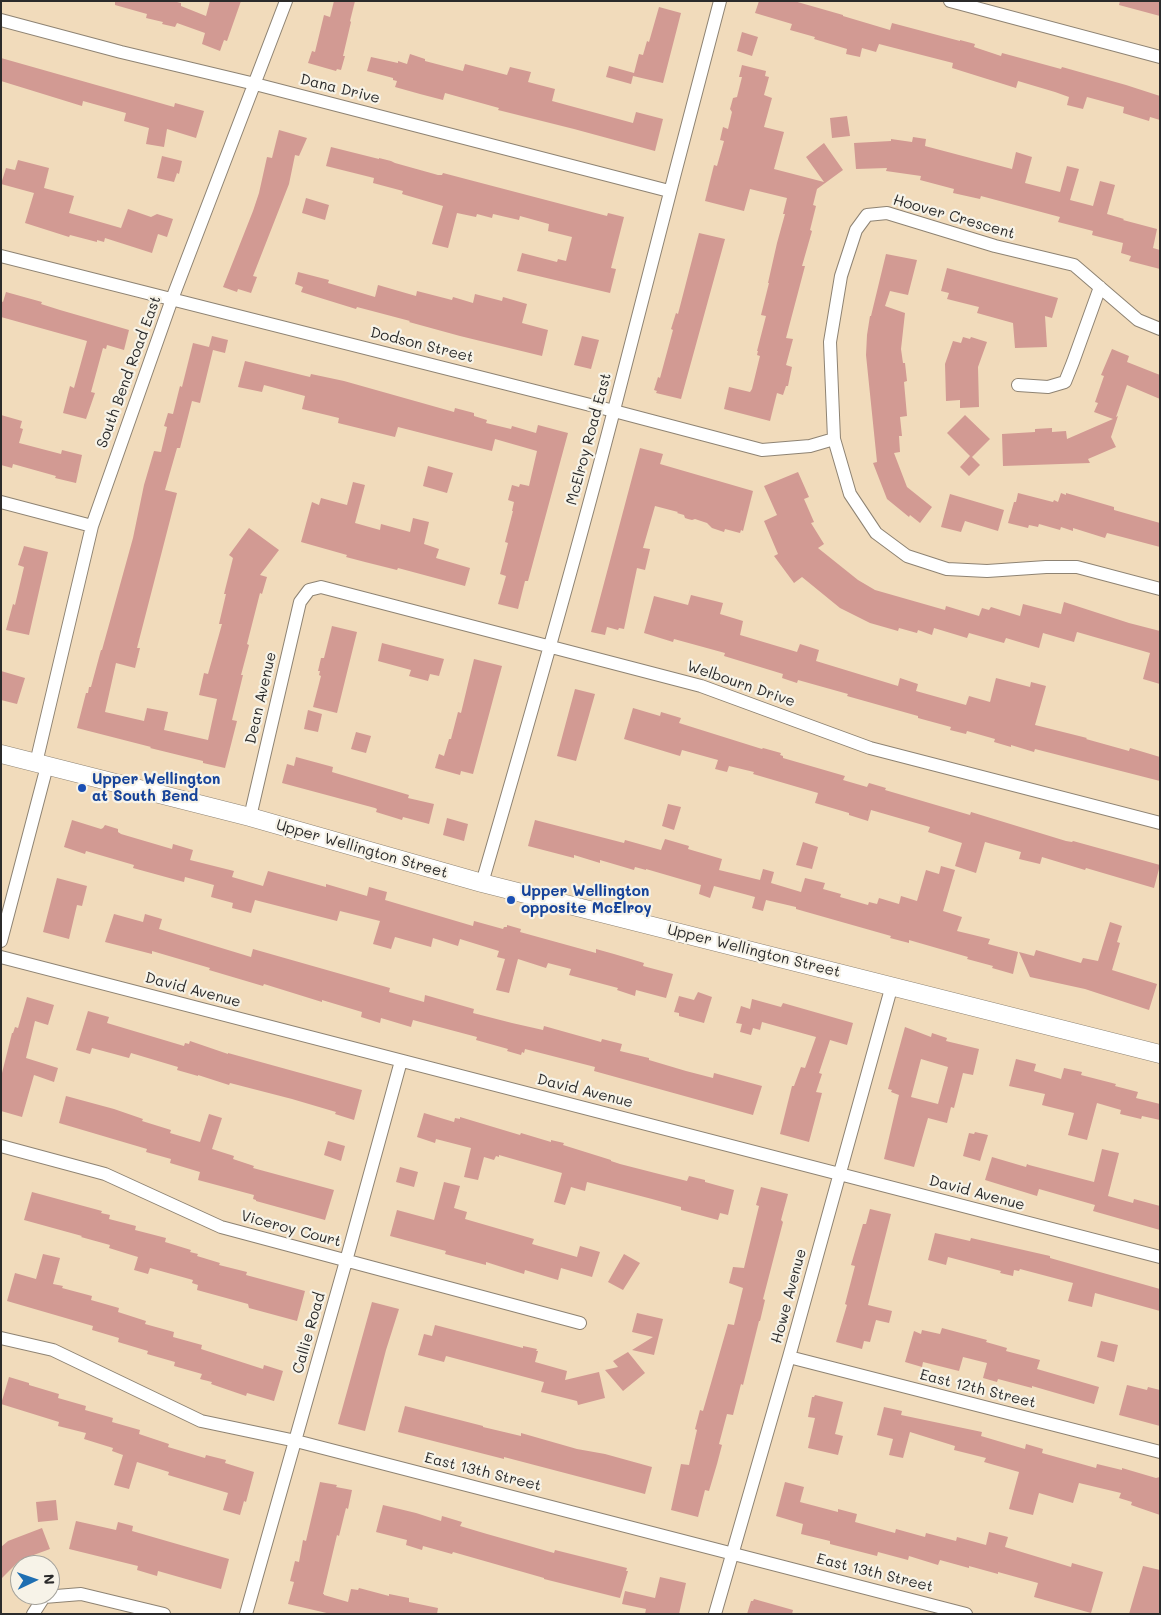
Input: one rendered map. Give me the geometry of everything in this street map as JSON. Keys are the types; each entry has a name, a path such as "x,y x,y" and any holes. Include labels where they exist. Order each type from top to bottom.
{"main road":[{"name":"Upper Wellington Street","path":"1,754 250,817 482,883 1160,1054"}],"street":[{"name":"South Bend Road East","path":"1,941 42,765 92,526 172,299 286,1"},
{"name":"McElroy Road East","path":"482,883 550,646 614,411 720,1"},
{"path":"950,1 1160,57"},
{"name":"Dana Drive","path":"1,20 670,190"},
{"name":"Hoover Crescent","path":"1160,329 1138,320 1074,265 995,246 887,213 867,215 856,230 842,276 830,342 834,439 850,494 876,533 907,556 947,569 987,571 1077,567 1160,589"},
{"name":"Dodson Street","path":"1,256 762,450 810,446 834,439"},
{"path":"1018,385 1048,388 1064,382 1074,362 1100,287"},
{"path":"1,502 92,526"},
{"name":"Welbourn Drive","path":"310,590 321,587 701,686 870,748 1160,822"},
{"name":"Dean Avenue","path":"250,817 300,602 310,590"},
{"name":"David Avenue","path":"1,957 1160,1258"},
{"name":"Howe Avenue","path":"715,1614 731,1553 789,1357 892,986"},
{"name":"Callie Road","path":"246,1614 296,1441 400,1060"},
{"name":"Viceroy Court","path":"1,1146 105,1174 221,1227 580,1323"},
{"name":"East 13th Street","path":"1,1338 52,1350 201,1421 296,1441 966,1614"},
{"name":"East 12th Street","path":"789,1357 1160,1452"},
{"path":"33,1614 44,1597 81,1594 164,1614"}],"building":[{"path":"115,1 173,1 206,16 210,1 241,1 227,41 224,40 220,51 202,44 205,33 177,23 175,27 162,24 163,22 146,18 147,14 115,5"},
{"path":"334,1 355,1 343,56 345,56 341,70 337,69 336,71 308,63 312,51 315,52 324,15 330,17"},
{"path":"759,1 794,1 890,30 892,23 975,44 974,47 1001,56 1002,53 1126,85 1160,96 1160,120 1150,117 1149,121 1123,113 1124,107 1087,97 1083,109 1067,105 1069,97 1055,92 1018,81 1016,88 952,68 953,63 879,44 876,52 862,48 860,57 846,54 847,49 790,30 792,24 755,13"},
{"path":"1120,1 1160,1 1160,16 1119,5"},
{"path":"659,7 681,13 663,83 633,76 631,84 606,77 609,66 634,73 639,54 643,55 647,41 649,42"},
{"path":"742,32 758,37 752,56 737,51"},
{"path":"410,54 425,59 425,61 463,71 465,64 507,75 510,67 531,72 528,82 555,89 552,101 633,123 636,112 663,119 655,151 498,110 499,108 445,93 443,100 420,94 395,87 397,81 393,80 393,78 367,71 371,57 407,64"},
{"path":"1,58 174,107 175,103 204,111 196,138 167,129 164,147 146,144 149,128 124,121 126,113 83,101 82,106 1,81"},
{"path":"742,65 766,71 765,76 769,77 764,95 772,98 764,127 784,132 774,169 824,182 806,157 824,143 843,170 817,189 813,205 816,206 810,230 812,231 802,266 805,266 786,338 793,339 786,365 792,367 788,386 786,386 783,395 777,393 770,421 724,409 729,387 750,392 752,389 760,356 757,355 757,351 766,316 761,315 785,214 783,214 787,198 750,189 744,211 705,201 714,165 717,166 724,141 720,140 723,127 728,129 733,98 737,97 742,77 739,77"},
{"path":"847,116 850,136 832,138 830,118"},
{"path":"279,130 307,138 299,156 295,155 289,184 253,276 257,277 251,293 238,289 237,292 223,287 253,211 267,157 272,158"},
{"path":"913,137 926,139 925,146 1012,169 1016,152 1032,157 1025,183 1060,192 1067,166 1079,169 1070,200 1093,206 1100,181 1115,185 1107,214 1157,229 1153,248 1160,250 1160,269 1129,261 1131,256 1121,253 1123,243 1092,235 1093,231 1058,222 1060,217 981,196 980,199 953,193 954,189 920,180 921,176 886,171 887,168 856,169 854,143 891,141 891,139 912,142"},
{"path":"331,147 391,161 438,175 443,173 607,216 608,213 624,217 611,268 616,269 610,293 517,271 522,253 557,262 558,259 566,261 572,237 548,231 549,224 520,216 519,220 493,214 492,218 477,214 476,217 457,213 448,248 432,244 443,206 402,194 403,191 373,183 374,178 326,166"},
{"path":"162,156 182,161 179,174 177,173 174,182 157,178"},
{"path":"18,160 49,168 44,188 74,196 69,213 121,228 128,209 151,217 157,214 173,219 167,237 158,234 152,253 105,238 104,242 97,240 97,242 70,235 69,237 25,223 34,193 1,184 6,168 15,170"},
{"path":"306,198 329,205 325,220 302,213"},
{"path":"699,233 725,239 681,399 656,393 657,391 654,390 658,377 660,378 673,330 671,329 676,313 678,314"},
{"path":"886,254 917,260 908,295 890,291 885,306 905,313 901,349 907,381 904,382 907,416 900,417 902,436 899,436 900,452 894,453 907,487 932,507 920,523 910,515 909,517 887,499 873,463 877,462 866,355 867,335"},
{"path":"947,268 1058,298 1052,318 1045,316 1047,347 1015,348 1013,323 977,313 979,307 947,299 949,293 941,291"},
{"path":"298,272 329,280 328,283 375,297 378,285 416,296 417,291 452,300 453,297 473,303 475,294 502,301 503,297 527,304 522,323 548,330 542,356 460,336 357,307 356,309 301,292 303,287 295,284"},
{"path":"6,292 129,330 124,350 107,345 106,349 103,348 91,392 95,393 86,419 63,413 70,386 74,388 87,341 1,317 1,301 3,302"},
{"path":"212,336 228,340 225,353 213,350 200,403 192,401 180,448 177,448 165,490 177,493 137,648 140,648 135,668 116,663 105,712 144,721 147,708 168,712 164,730 208,740 217,699 199,695 204,673 208,674 222,624 219,624 233,558 229,555 249,528 279,550 260,575 267,577 262,594 260,593 247,644 249,645 232,720 237,721 225,768 77,728 86,693 88,693 89,687 91,687 102,650 133,538 144,485 154,451 161,452 167,427 164,426 168,413 173,414 193,343 209,347"},
{"path":"582,336 599,340 591,369 574,365"},
{"path":"963,337 970,339 971,337 987,342 978,367 979,407 960,408 960,400 946,401 945,364 953,341 961,343"},
{"path":"1112,349 1129,356 1127,362 1160,375 1160,399 1127,385 1111,437 1116,447 1088,459 1090,463 1003,466 1002,434 1035,432 1035,429 1052,428 1052,432 1066,431 1067,439 1113,419 1094,412 1098,403 1095,402 1104,376 1101,375"},
{"path":"245,361 310,377 311,374 344,381 454,412 455,408 474,413 474,416 487,420 486,423 511,429 512,426 536,433 538,425 568,433 528,581 525,581 518,609 498,604 506,576 500,574 508,543 505,542 514,502 508,500 512,485 519,487 520,484 529,486 537,451 495,439 492,451 398,427 395,437 338,423 339,418 302,409 305,396 264,385 262,392 238,387"},
{"path":"1,415 22,421 20,428 23,429 19,443 61,454 62,450 82,455 76,483 13,464 12,468 1,465"},
{"path":"965,415 990,439 972,457 980,465 969,476 960,467 970,456 947,433"},
{"path":"640,448 663,454 660,464 753,491 743,531 741,530 740,533 725,529 724,532 712,528 707,523 685,518 684,515 678,512 655,506 643,548 650,549 645,570 637,568 624,629 619,628 618,630 607,627 605,635 591,632"},
{"path":"428,466 453,473 447,493 423,486"},
{"path":"798,472 809,497 804,499 814,522 811,523 824,544 818,548 858,580 875,590 945,610 946,606 979,616 982,608 989,610 991,607 1020,616 1023,604 1061,614 1064,602 1160,631 1160,684 1143,679 1150,653 1077,632 1074,642 1043,633 1039,648 1006,638 1004,643 969,633 967,638 934,628 932,635 918,630 917,633 899,628 898,631 870,623 840,608 802,577 794,583 774,556 778,554 764,521 777,515 764,486"},
{"path":"353,482 365,485 355,523 380,530 381,524 410,532 413,518 429,522 424,544 439,549 436,558 470,568 465,586 398,568 397,570 346,557 347,555 301,542 312,502 319,505 321,498 347,505"},
{"path":"1018,493 1058,502 1061,493 1066,495 1066,493 1114,507 1114,510 1160,523 1160,547 1107,533 1105,538 1073,528 1073,531 1061,527 1060,530 1039,524 1038,527 1029,525 1028,528 1008,523"},
{"path":"950,494 1004,510 998,531 965,521 961,532 941,527"},
{"path":"24,546 48,552 29,635 6,630 13,604 15,605 24,567 18,565"},
{"path":"691,595 723,603 720,614 743,621 740,635 797,652 800,644 819,650 816,661 898,686 900,678 918,684 916,691 966,705 969,696 990,702 996,678 1030,687 1031,682 1046,686 1035,725 1129,751 1130,748 1160,757 1160,781 1035,749 1034,752 1011,745 1011,747 994,742 995,739 967,731 966,734 950,730 951,727 847,696 848,694 798,680 797,683 782,678 783,674 724,656 725,653 674,639 673,642 644,633 654,596 688,605"},
{"path":"332,626 357,632 337,713 313,707 321,676 319,675 320,671 318,671 321,658 324,658"},
{"path":"382,643 444,659 439,676 430,674 428,681 409,676 411,670 378,661"},
{"path":"474,659 502,666 473,774 461,771 460,775 435,768 439,754 444,756 449,739 451,739 458,712 461,713"},
{"path":"1,671 25,678 17,704 1,700"},
{"path":"575,689 595,694 576,761 557,756"},
{"path":"633,708 660,716 661,712 681,718 679,723 762,749 781,753 780,755 783,758 845,776 843,780 867,787 869,783 886,788 885,790 970,815 971,812 1066,841 1073,841 1160,865 1154,888 1042,857 1040,864 1019,859 1021,852 985,842 976,873 955,866 962,843 928,832 930,827 871,810 868,821 815,803 818,793 753,774 754,772 729,766 727,772 715,769 718,760 682,750 680,756 624,739"},
{"path":"308,710 322,714 318,732 304,729"},
{"path":"356,732 371,736 366,753 351,749"},
{"path":"296,757 333,767 332,772 409,795 408,798 434,804 429,824 403,817 402,820 376,812 377,809 375,808 282,783 287,764 294,766"},
{"path":"668,804 681,807 674,830 662,826"},
{"path":"447,818 468,824 464,841 443,835"},
{"path":"72,820 101,829 105,825 118,829 118,832 121,834 172,849 173,844 193,850 190,860 234,871 232,877 263,886 268,871 326,887 326,884 367,896 369,887 387,892 385,900 473,926 474,921 503,929 507,925 521,929 520,932 596,953 596,949 644,963 643,966 673,974 666,998 636,990 635,996 617,990 618,988 569,975 571,969 548,963 546,968 518,959 509,993 496,990 505,959 497,957 499,951 460,939 458,946 433,938 431,947 395,937 391,949 373,944 380,921 340,911 337,921 255,900 251,913 232,908 233,903 211,897 214,885 185,877 184,882 133,868 134,865 86,851 85,854 64,847"},
{"path":"535,820 624,843 625,840 661,850 665,839 689,846 688,849 722,859 719,870 760,880 763,869 774,872 771,883 801,892 805,878 825,883 823,889 841,894 840,897 868,905 869,902 877,904 879,898 899,904 901,896 917,901 926,870 939,874 941,866 955,870 943,911 962,917 957,931 990,939 988,944 1018,952 1013,974 967,959 968,957 909,940 909,943 890,938 891,936 796,909 796,907 766,900 763,911 752,908 755,897 714,886 710,898 699,894 701,885 646,869 635,867 634,870 600,860 600,863 574,855 574,858 528,846"},
{"path":"803,842 818,847 812,869 796,865"},
{"path":"57,878 87,886 82,906 77,905 69,939 43,932"},
{"path":"114,914 143,922 145,914 162,919 159,929 251,957 253,949 390,988 389,992 424,1002 425,995 474,1009 473,1013 512,1023 543,1030 544,1026 601,1042 602,1039 622,1044 620,1051 649,1058 649,1060 686,1071 713,1078 714,1073 762,1086 753,1115 594,1071 595,1067 525,1049 521,1055 507,1051 508,1049 476,1040 477,1037 413,1020 411,1027 381,1018 380,1023 361,1017 362,1012 322,1000 322,1002 264,984 263,986 152,951 152,954 105,942"},
{"path":"1110,922 1122,926 1117,942 1120,943 1112,970 1157,984 1149,1010 1085,989 1030,977 1019,952 1034,956 1036,950 1081,963 1083,958 1098,961"},
{"path":"698,992 712,997 704,1023 679,1016 679,1013 674,1012 679,996 694,1000"},
{"path":"27,997 54,1005 48,1025 35,1021 26,1058 58,1068 54,1082 34,1075 22,1117 1,1111 1,1077 12,1033 15,1027 18,1028"},
{"path":"752,999 781,1007 783,1003 853,1023 847,1045 830,1040 819,1073 822,1074 816,1092 822,1093 809,1142 780,1134 792,1086 794,1086 801,1067 805,1068 816,1037 762,1022 760,1030 753,1028 751,1035 740,1032 742,1024 736,1023 741,1006 750,1009"},
{"path":"88,1011 109,1017 107,1023 184,1046 185,1043 189,1044 190,1041 228,1054 362,1090 354,1120 335,1114 336,1112 292,1099 230,1083 229,1085 177,1070 178,1067 131,1053 129,1058 92,1048 90,1054 76,1050"},
{"path":"905,1027 931,1037 932,1033 947,1038 946,1041 979,1049 973,1075 963,1073 954,1108 951,1107 947,1123 928,1118 914,1167 884,1159 899,1095 888,1089","holes":["921,1059 948,1067 938,1104 911,1097"]},
{"path":"1016,1059 1036,1064 1034,1071 1061,1079 1064,1068 1082,1072 1081,1075 1138,1092 1136,1098 1160,1104 1160,1120 1142,1116 1141,1119 1120,1114 1121,1110 1097,1103 1087,1140 1068,1135 1074,1113 1042,1105 1045,1094 1009,1086"},
{"path":"66,1096 114,1109 143,1119 142,1121 171,1130 170,1133 200,1142 209,1114 222,1118 212,1149 234,1156 233,1159 254,1166 253,1168 334,1190 325,1220 256,1201 253,1199 254,1195 198,1180 200,1172 170,1163 171,1159 146,1152 147,1149 59,1123"},
{"path":"424,1113 454,1122 455,1118 460,1119 460,1117 520,1135 521,1133 551,1142 551,1140 564,1143 563,1145 620,1164 687,1181 689,1176 705,1180 705,1182 734,1190 728,1215 720,1213 718,1220 681,1210 681,1207 587,1182 585,1191 571,1187 565,1205 554,1202 562,1173 499,1155 494,1160 484,1157 478,1180 464,1177 471,1148 436,1139 435,1143 417,1137"},
{"path":"975,1132 988,1135 980,1161 963,1156 969,1133 974,1134"},
{"path":"328,1141 345,1146 341,1161 324,1155"},
{"path":"1102,1149 1119,1153 1108,1196 1133,1203 1134,1199 1160,1206 1160,1230 1093,1211 1095,1205 1039,1189 1037,1196 985,1180 992,1157 1026,1167 1027,1164 1094,1182"},
{"path":"400,1167 418,1172 414,1187 396,1182"},
{"path":"444,1182 460,1186 454,1208 467,1212 465,1219 534,1239 532,1244 577,1257 580,1246 600,1252 592,1277 561,1268 558,1280 525,1270 524,1274 486,1262 486,1265 445,1254 446,1251 390,1236 397,1210 434,1220"},
{"path":"761,1187 788,1194 781,1220 783,1222 743,1385 741,1384 733,1415 727,1414 719,1444 722,1445 717,1464 709,1491 705,1490 698,1517 671,1510 681,1464 689,1465 700,1410 703,1411 728,1324 734,1325 743,1288 729,1283 733,1267 744,1268 759,1206 756,1205"},
{"path":"32,1192 102,1211 101,1213 110,1215 109,1219 136,1226 135,1230 166,1238 165,1242 191,1250 190,1252 198,1254 197,1256 220,1263 219,1265 247,1272 246,1275 305,1291 297,1321 249,1308 248,1304 197,1290 198,1285 192,1283 193,1280 150,1268 148,1274 134,1270 138,1257 109,1248 110,1245 24,1220"},
{"path":"870,1209 891,1214 868,1305 892,1311 889,1323 876,1320 870,1342 864,1341 862,1349 836,1342 847,1305 845,1304 855,1266 851,1265 863,1224 866,1224"},
{"path":"935,1233 970,1241 971,1238 1050,1256 1050,1258 1160,1289 1160,1311 1095,1293 1092,1307 1068,1301 1073,1283 1020,1269 1019,1271 1014,1270 1013,1276 948,1257 946,1265 928,1260"},
{"path":"43,1254 60,1258 53,1284 92,1296 91,1300 119,1308 118,1312 146,1321 145,1324 174,1332 173,1337 202,1345 201,1349 263,1369 264,1365 283,1371 274,1401 247,1393 246,1396 211,1384 212,1382 200,1379 202,1374 174,1366 175,1362 147,1354 148,1351 118,1342 119,1338 92,1330 93,1326 7,1301 15,1273 36,1279"},
{"path":"624,1254 640,1263 623,1290 608,1282"},
{"path":"372,1302 399,1309 386,1350 365,1431 338,1424"},
{"path":"637,1313 663,1319 654,1355 632,1350 653,1337 632,1332"},
{"path":"435,1325 523,1348 523,1346 537,1349 535,1362 567,1371 565,1380 599,1372 605,1398 578,1405 577,1401 541,1392 544,1382 446,1356 444,1362 418,1355 424,1334 432,1336"},
{"path":"942,1328 987,1340 986,1342 1007,1348 1006,1351 1040,1360 1037,1369 1099,1387 1094,1404 1032,1386 1032,1388 998,1379 997,1382 983,1378 987,1363 963,1357 959,1371 923,1362 922,1367 905,1362 914,1331 921,1334 922,1330 940,1334"},
{"path":"1101,1341 1118,1345 1114,1362 1097,1357"},
{"path":"628,1352 645,1373 623,1391 605,1370 618,1367 613,1361"},
{"path":"9,1377 59,1394 58,1398 86,1406 85,1410 113,1418 112,1422 140,1430 139,1434 169,1444 168,1447 205,1458 206,1455 226,1460 225,1463 254,1472 246,1502 244,1501 240,1515 223,1510 228,1493 168,1475 169,1472 137,1462 129,1489 114,1485 123,1455 112,1451 113,1448 84,1439 86,1433 58,1426 59,1422 1,1404"},
{"path":"1127,1385 1147,1390 1148,1387 1160,1390 1160,1426 1119,1415"},
{"path":"815,1395 843,1402 835,1434 843,1436 838,1455 808,1448 815,1418 808,1417 812,1397"},
{"path":"405,1406 483,1427 521,1436 521,1433 652,1467 645,1494 504,1457 504,1459 398,1432"},
{"path":"884,1407 902,1411 901,1415 982,1432 981,1436 1025,1449 1026,1444 1043,1449 1042,1453 1096,1468 1097,1464 1122,1470 1122,1468 1156,1478 1160,1477 1160,1515 1131,1505 1132,1502 1119,1498 1121,1493 1079,1483 1073,1503 1039,1493 1033,1515 1009,1509 1019,1472 984,1462 986,1458 954,1450 955,1446 910,1432 903,1458 889,1455 893,1439 877,1435"},
{"path":"320,1482 352,1490 339,1536 337,1535 323,1594 348,1602 351,1589 358,1590 359,1588 389,1596 389,1594 409,1598 409,1602 438,1608 437,1614 331,1614 288,1604 294,1582 290,1581 295,1561 299,1562 303,1540 306,1541"},
{"path":"785,1482 804,1487 800,1502 838,1512 838,1509 857,1514 855,1522 895,1533 896,1529 925,1537 926,1533 956,1541 957,1537 986,1545 989,1532 1008,1537 1005,1547 1071,1567 1072,1563 1103,1572 1091,1613 1034,1597 1038,1583 998,1572 998,1574 940,1560 938,1565 909,1556 908,1560 878,1552 877,1556 830,1544 830,1541 801,1534 803,1524 776,1516"},
{"path":"56,1500 58,1520 38,1522 36,1502"},
{"path":"383,1505 441,1521 442,1516 462,1522 460,1526 554,1553 555,1550 627,1568 626,1571 628,1571 620,1598 544,1579 453,1552 452,1554 423,1546 422,1550 406,1545 407,1540 376,1532"},
{"path":"76,1521 116,1530 118,1522 133,1526 132,1531 229,1559 221,1589 158,1571 157,1576 137,1570 138,1566 69,1549"},
{"path":"42,1528 50,1549 34,1555 10,1555 10,1570 1,1579 1,1547 8,1541"},
{"path":"1143,1566 1160,1570 1160,1614 1129,1614"},
{"path":"660,1577 686,1583 679,1614 645,1614 646,1609 622,1604 625,1591 655,1598"},
{"path":"754,1599 793,1610 792,1614 747,1614 751,1601"}],"place":[{"name":"Upper Wellington at South Bend","path":"82,788"},
{"name":"Upper Wellington opposite McElroy","path":"511,900"}]}
